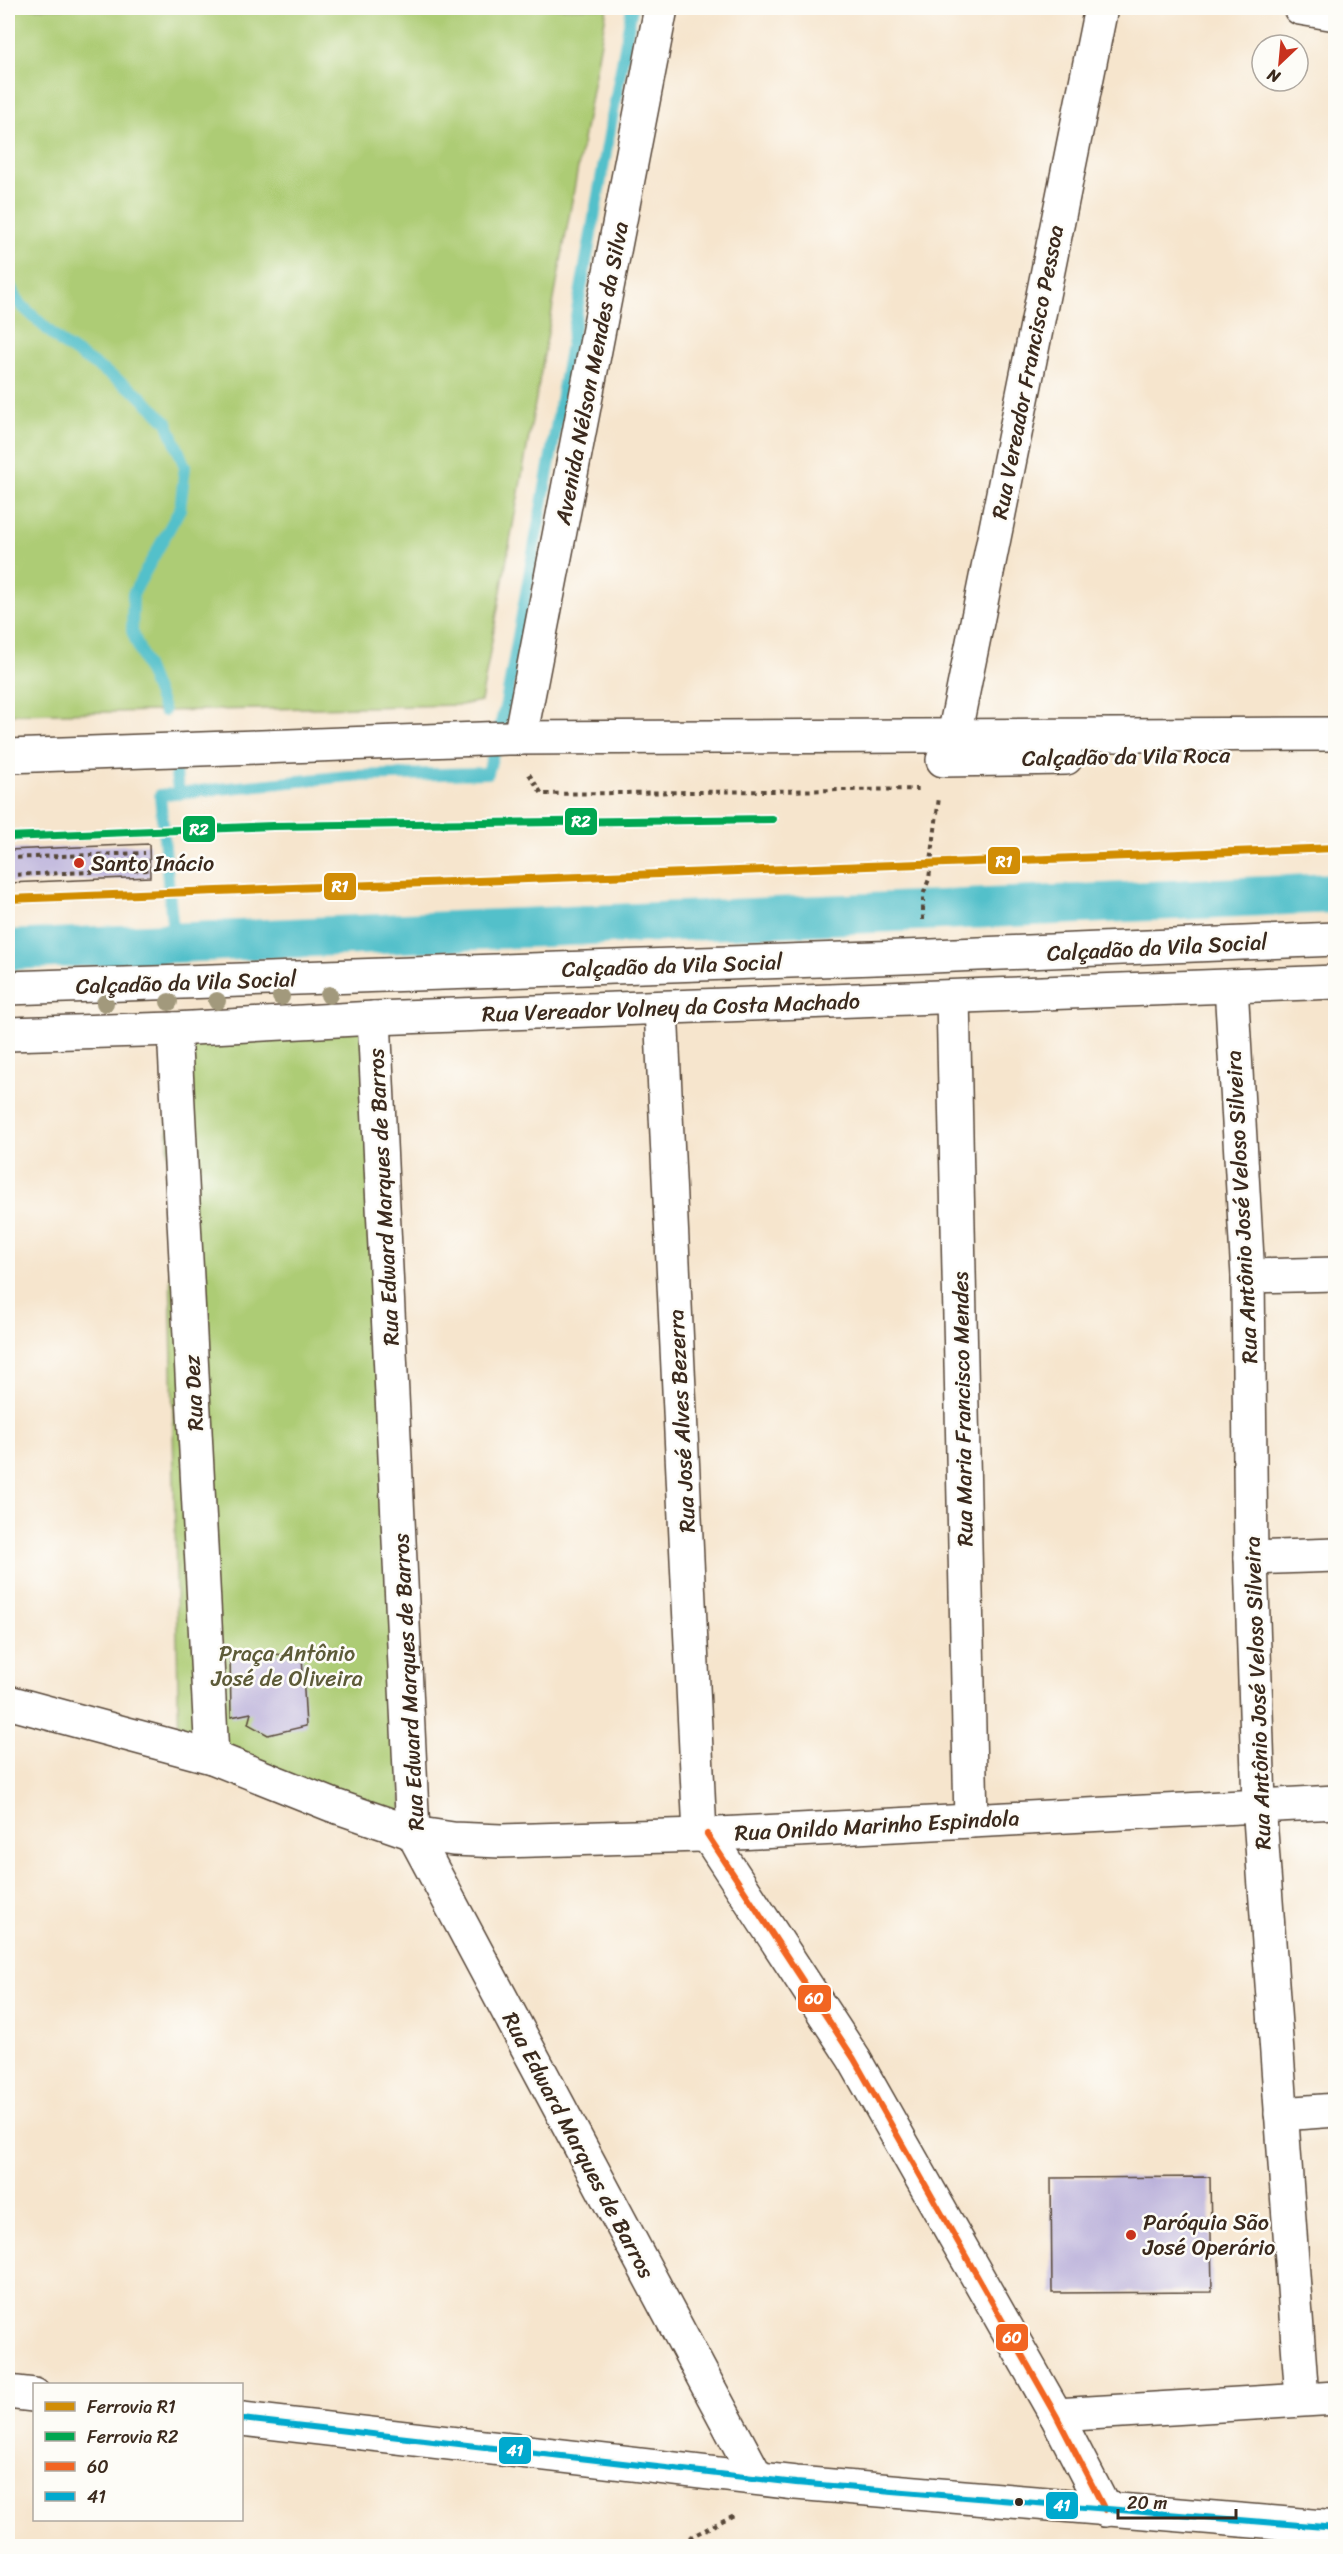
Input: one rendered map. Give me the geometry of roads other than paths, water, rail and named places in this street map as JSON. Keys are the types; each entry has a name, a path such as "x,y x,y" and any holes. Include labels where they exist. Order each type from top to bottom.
{"street":[{"name":"Avenida Nélson Mendes da Silva","path":"503,738 662,8"},
{"name":"Rua Vereador Francisco Pessoa","path":"954,736 1101,8"},
{"path":"1300,8 1335,14"},
{"path":"8,756 503,738 1335,734"},
{"name":"Calçadão da Vila Roca","path":"954,736 943,760 1335,751"},
{"name":"Calçadão da Vila Social","path":"8,988 932,957 1335,939"},
{"name":"Rua Vereador Volney da Costa Machado","path":"8,1034 1335,982"},
{"name":"Rua Antônio José Veloso Silveira","path":"1231,986 1248,1276 1251,1558 1259,1804 1302,2399"},
{"name":"Rua Maria Francisco Mendes","path":"953,997 971,1821"},
{"name":"Rua José Alves Bezerra","path":"661,1008 704,1834"},
{"name":"Rua Edward Marques de Barros","path":"374,1018 413,1833 757,2478"},
{"name":"Rua Dez","path":"174,1029 212,1757"},
{"path":"1248,1276 1335,1274"},
{"path":"1251,1558 1335,1555"},
{"name":"Rua Onildo Marinho Espindola","path":"8,1702 212,1757 413,1833 453,1839 501,1841 704,1834 1259,1804 1335,1802"},
{"path":"704,1834 854,2059 1056,2415 1105,2510"},
{"path":"1281,2114 1335,2110"},
{"path":"8,2392 33,2395"},
{"path":"1056,2415 1335,2398"},
{"path":"243,2419 757,2478 1105,2510 1335,2528"}],"waterway":[{"path":"174,943 160,795 349,776 488,773 506,703 632,8"},
{"path":"8,282 19,303 63,344 136,392 167,422 185,467 180,509 133,594 132,631 164,711"},
{"path":"176,775 179,794"},
{"path":"8,950 1336,893"}],"rail line":[{"name":"R2","path":"8,837 273,826 772,819"},
{"name":"R1","path":"8,899 1336,848"}],"place":[{"name":"Santo Inácio","path":"79,863"},
{"name":"Paróquia São José Operário","path":"1131,2235"}],"park label":[{"name":"Praça Antônio José de Oliveira","path":"287,1666"}]}
